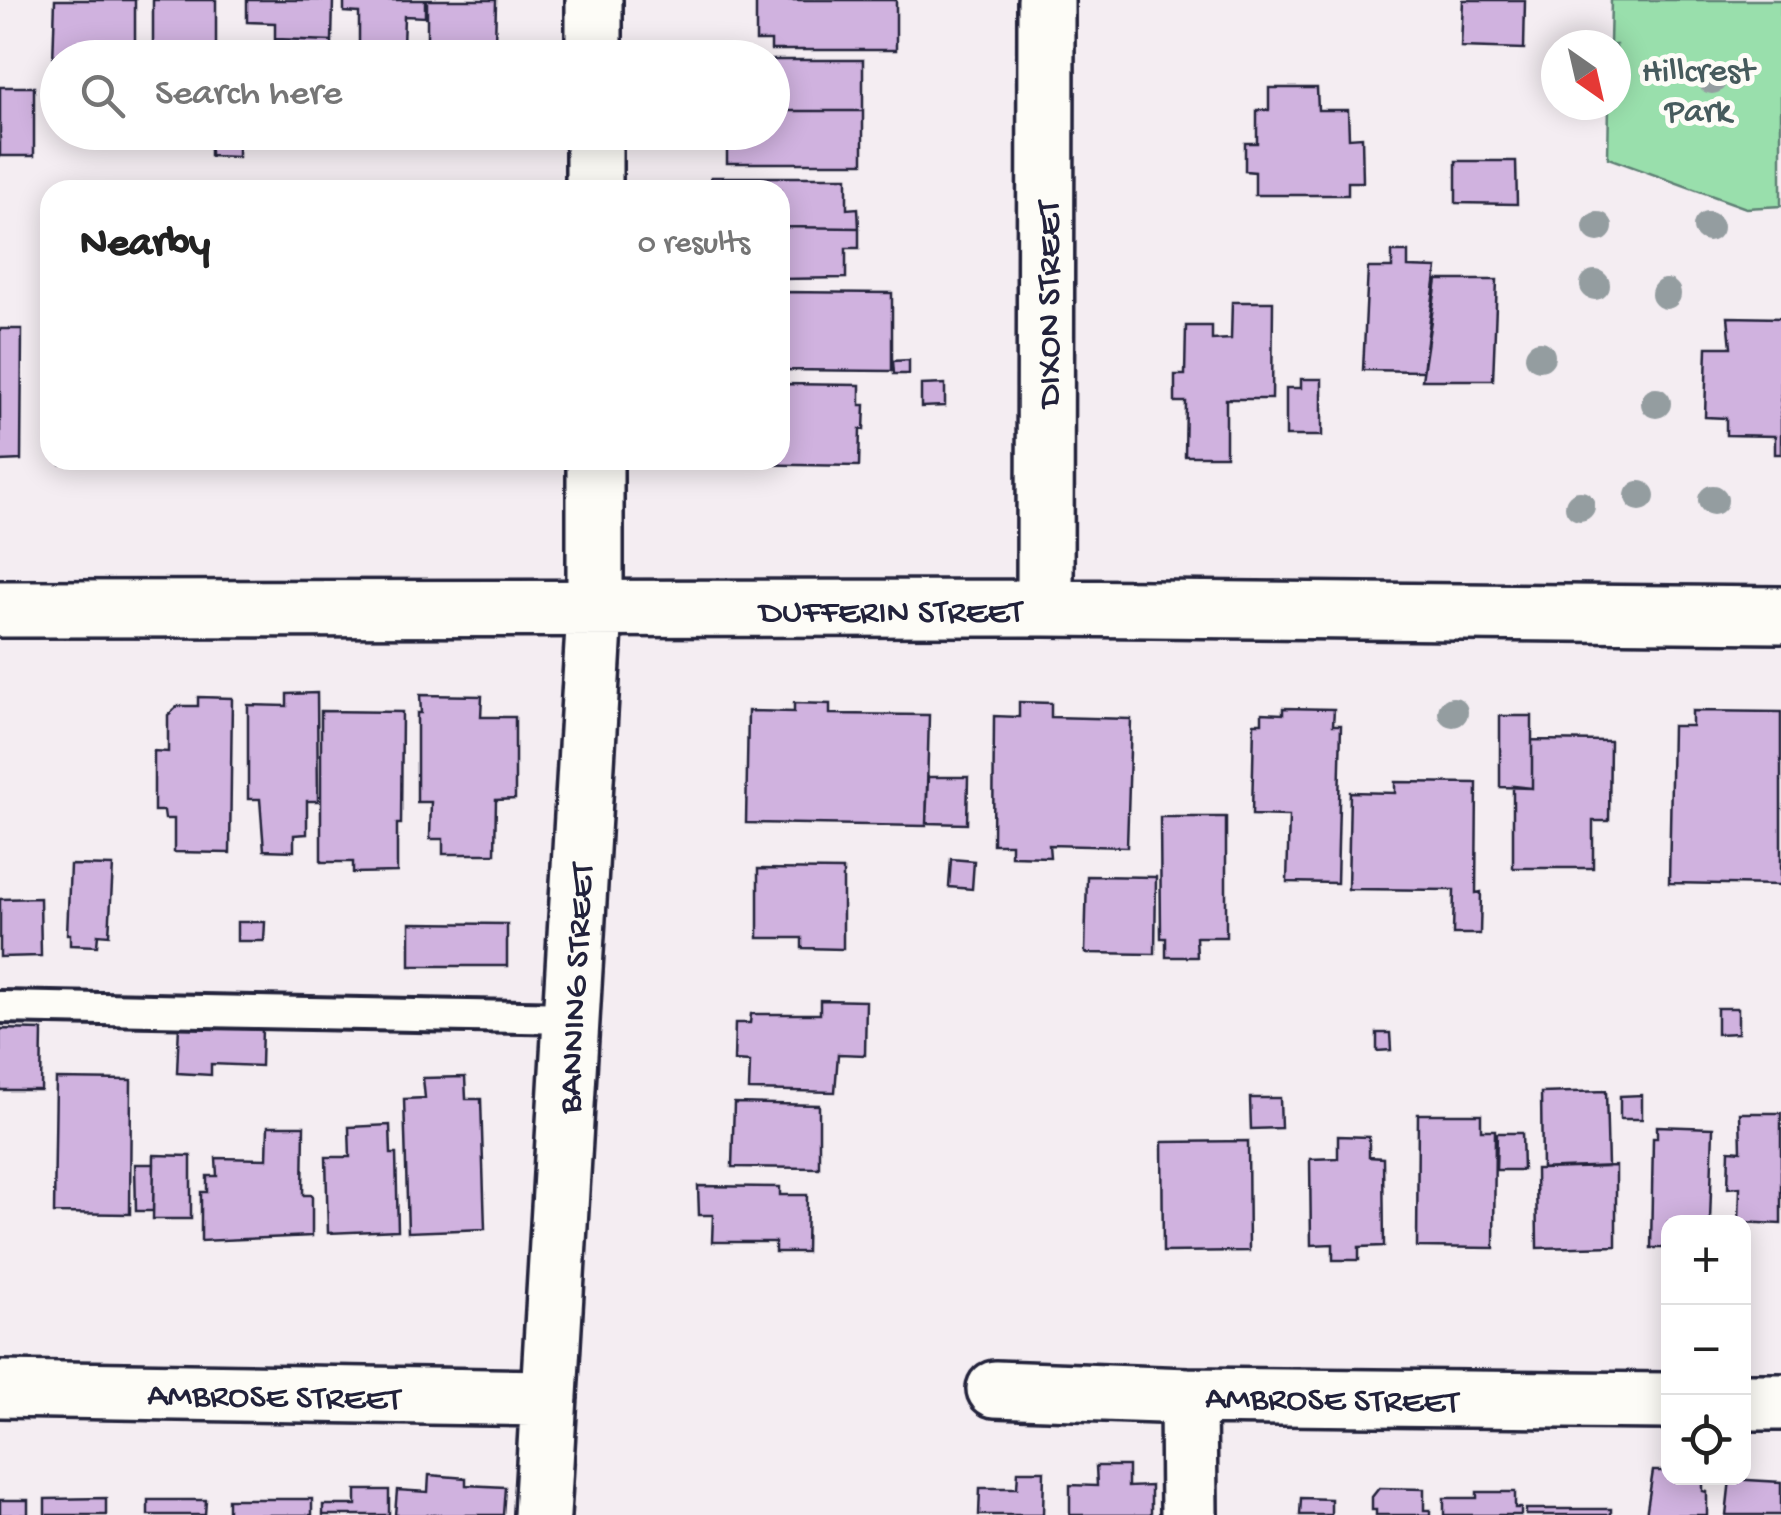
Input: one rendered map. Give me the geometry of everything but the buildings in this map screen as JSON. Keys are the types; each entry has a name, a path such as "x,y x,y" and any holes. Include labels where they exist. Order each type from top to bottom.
{"street":[{"path":"594,0 594,40"},
{"name":"DIXON STREET","path":"1045,608 1046,0"},
{"path":"594,150 594,180"},
{"name":"BANNING STREET","path":"542,1515 595,610 595,470"},
{"name":"DUFFERIN STREET","path":"0,610 1045,608 1781,615"},
{"name":"AMBROSE STREET","path":"995,1388 1188,1396 1661,1401"},
{"name":"AMBROSE STREET","path":"0,1389 549,1398"},
{"path":"1188,1396 1188,1515"},
{"path":"1751,1402 1781,1402"}],"lane":[{"path":"0,1006 571,1018"}],"green space":[{"name":"Hillcrest Park","path":"1611,0 1781,0 1781,206 1746,208 1608,158 1609,120 1631,120 1631,30 1610,30"}]}
